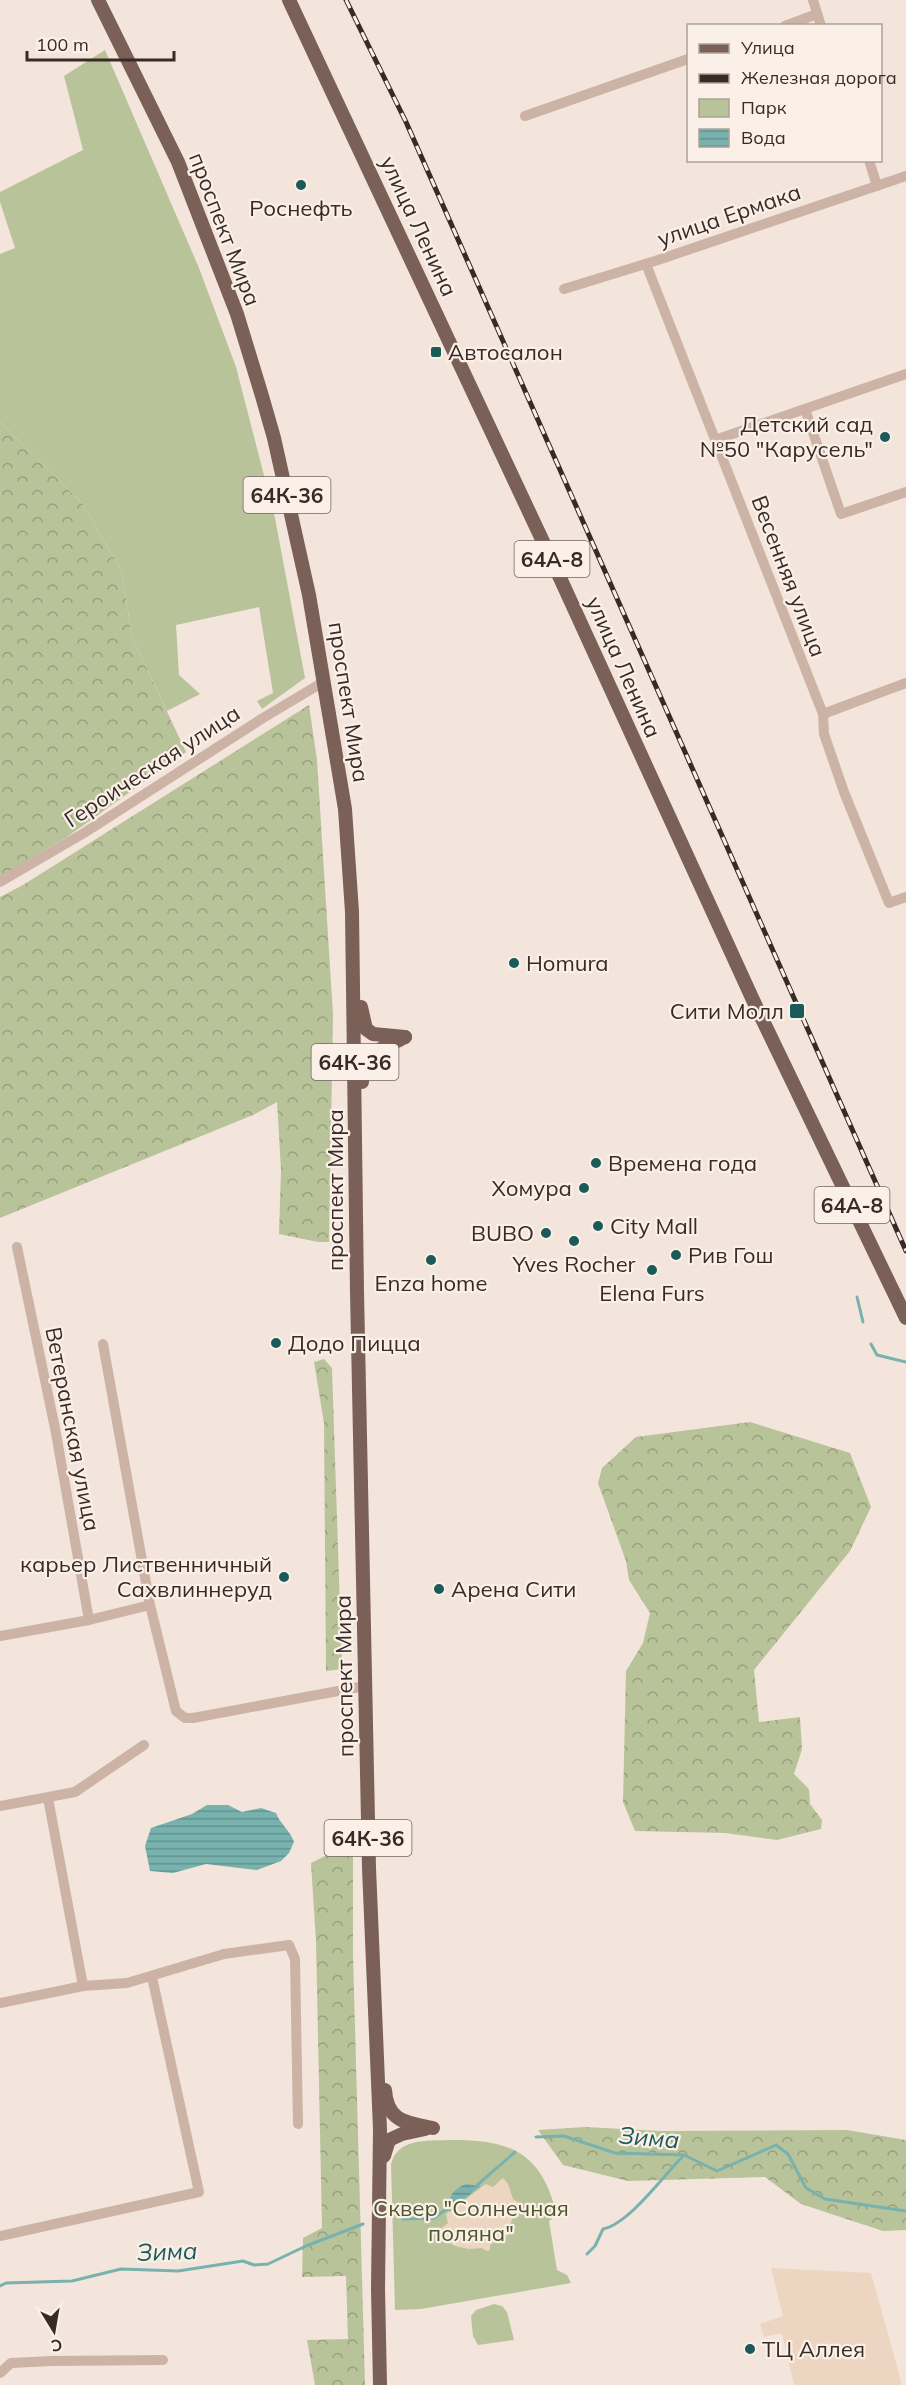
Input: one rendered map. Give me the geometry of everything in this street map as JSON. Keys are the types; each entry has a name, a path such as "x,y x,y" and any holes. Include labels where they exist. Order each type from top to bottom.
{"main road":[{"name":"проспект Мира","path":"98,0 178,162 237,314 274,438 309,595 345,809 352,912 369,1868 380,2129 378,2289 380,2385"},
{"name":"улица Ленина","path":"289,0 561,580 753,1000 906,1318"},
{"path":"353,965 361,987 362,1014 366,1029 373,1034 408,1036"},
{"path":"355,1047 408,1036"},
{"path":"356,1129 362,1097 362,1075 368,1057 374,1051 408,1036"},
{"path":"376,2036 383,2055 386,2101 389,2109 402,2122 433,2128"},
{"path":"380,2129 433,2128"},
{"path":"379,2202 384,2183 384,2151 389,2140 402,2134 433,2128"}],"street":[{"path":"813,0 820,24"},
{"path":"790,24 817,14"},
{"path":"525,116 687,59"},
{"path":"870,162 878,186"},
{"name":"улица Ермака","path":"564,289 646,264 906,176"},
{"name":"Весенняя улица","path":"646,264 823,714 824,734 844,792 889,903 906,897"},
{"path":"715,440 906,374"},
{"path":"805,409 841,514 906,492"},
{"name":"Героическая улица","path":"0,882 84,833 325,681"},
{"path":"823,714 906,683"},
{"name":"Ветеранская улица","path":"17,1247 55,1428 89,1620"},
{"path":"103,1344 150,1605 176,1711 185,1718 365,1686"},
{"path":"0,1636 89,1620 150,1605"},
{"path":"0,1806 75,1792 144,1745"},
{"path":"48,1798 83,1986"},
{"path":"0,2003 83,1986 127,1983 224,1954 289,1945 295,1959 298,2124"},
{"path":"0,2236 199,2192 152,1977"},
{"path":"0,2373 11,2363 163,2360"}],"green space":[{"path":"105,50 199,268 236,367 275,518 305,678 262,709 257,701 273,693 259,607 176,625 179,675 200,694 167,711 132,637 122,572 82,503 0,422 0,254 15,248 0,202 0,192 83,150 64,76"},
{"path":"0,422 82,503 122,572 132,637 186,752 67,837 0,877"},
{"path":"309,705 317,760 333,1015 329,1242 279,1234 281,1170 277,1102 253,1115 0,1218 0,897 23,885"},
{"path":"324,1359 332,1368 342,1669 326,1671 324,1423 314,1362"},
{"path":"750,1422 850,1453 871,1507 850,1551 754,1670 759,1722 800,1717 802,1749 794,1774 809,1789 810,1804 822,1820 821,1829 777,1840 725,1833 635,1831 623,1802 626,1671 643,1643 650,1613 629,1580 626,1561 598,1483 602,1468 636,1437"},
{"path":"353,1842 353,1955 365,2385 315,2385 307,2340 348,2339 346,2276 302,2277 303,2238 322,2228 316,1942 311,1863"},
{"path":"585,2127 661,2131 847,2130 906,2140 906,2230 883,2231 801,2204 765,2177 628,2181 563,2165 538,2130"},
{"name":"Сквер \"Солнечная поляна\"","path":"422,2141 488,2142 505,2146 531,2162 550,2191 556,2212 556,2216 549,2221 557,2270 567,2275 571,2283 421,2309 395,2310 391,2164 400,2149 406,2145"},
{"path":"494,2304 502,2306 507,2312 514,2340 478,2345 473,2336 471,2316 476,2310"}],"shaded area":[{"path":"503,2178 508,2184 513,2199 519,2203 508,2236 504,2234 490,2245 490,2250 487,2251 482,2248 469,2249 455,2246 434,2234 448,2223 446,2214 486,2184 493,2187"},
{"path":"771,2268 871,2273 902,2385 794,2385 782,2333 764,2337 760,2324 783,2316"}],"water":[{"path":"207,1805 228,1805 242,1812 261,1808 276,1813 294,1842 289,1853 281,1861 257,1870 206,1864 173,1873 150,1871 145,1846 151,1828 192,1814"},
{"path":"466,2184 480,2186 449,2212 452,2194"}],"waterway":[{"path":"857,1297 863,1322"},
{"path":"871,1344 877,1355 906,1362"},
{"name":"Зима","path":"536,2137 564,2136 615,2153 684,2155 717,2171 776,2145 788,2154 806,2188 825,2199 906,2211"},
{"name":"Зима","path":"475,2187 515,2152"},
{"path":"587,2254 595,2246 603,2229 613,2225 635,2209 684,2155"},
{"name":"Зима","path":"403,2219 434,2218 451,2206"},
{"name":"Зима","path":"0,2286 6,2283 72,2281 121,2269 178,2271 243,2261 254,2265 268,2264 306,2246 363,2224"}],"railway":[{"path":"346,0 406,122 906,1251"}],"place":[{"name":"Роснефть","path":"301,185"},
{"name":"Автосалон","path":"436,352"},
{"name":"Детский сад №50 \"Карусель\"","path":"885,437"},
{"name":"Homura","path":"514,963"},
{"name":"Сити Молл","path":"797,1011"},
{"name":"Времена года","path":"596,1163"},
{"name":"Хомура","path":"584,1188"},
{"name":"City Mall","path":"598,1226"},
{"name":"BUBO","path":"546,1233"},
{"name":"Yves Rocher","path":"574,1241"},
{"name":"Рив Гош","path":"676,1255"},
{"name":"Enza home","path":"431,1260"},
{"name":"Elena Furs","path":"652,1270"},
{"name":"Додо Пицца","path":"276,1343"},
{"name":"карьер Лиственничный Сахвлиннеруд","path":"284,1577"},
{"name":"Арена Сити","path":"439,1589"},
{"name":"ТЦ Аллея","path":"750,2349"}]}
